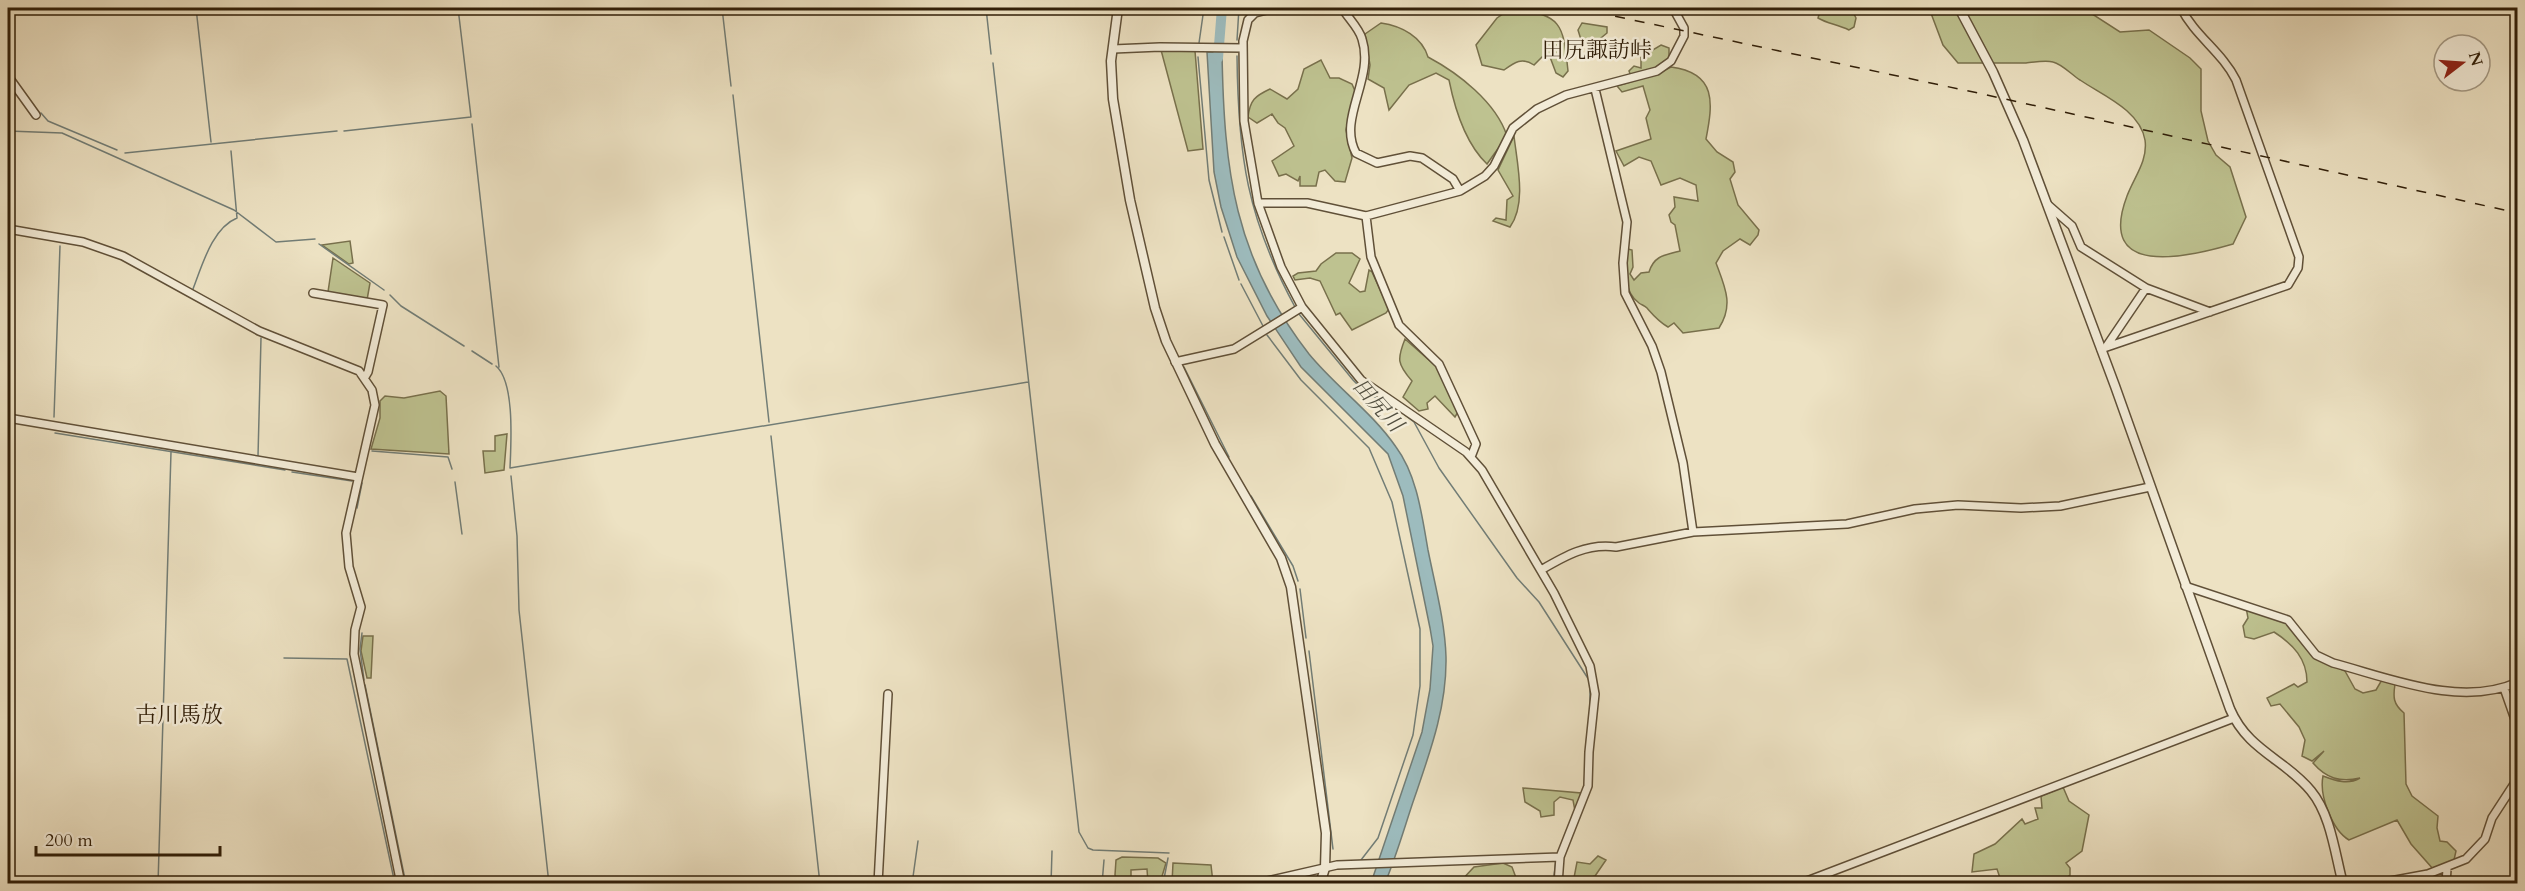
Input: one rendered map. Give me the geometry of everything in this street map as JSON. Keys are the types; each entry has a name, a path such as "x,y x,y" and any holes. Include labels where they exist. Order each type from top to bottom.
{"street":[{"path":"1118,8 1113,49 1113,99 1130,200 1155,308 1175,362 1215,444 1281,558 1288,575 1326,833 1325,868 1320,884"},
{"path":"1274,8 1255,13 1248,20 1243,48 1244,121 1258,203 1281,267 1302,306 1361,380 1402,406 1471,457 1493,485 1541,570 1590,666 1594,682 1588,786 1558,857 1558,884"},
{"path":"1342,8 1360,34 1365,55 1365,72 1349,137 1356,153 1377,163 1410,156 1422,158 1453,180 1460,191"},
{"path":"1258,203 1307,203 1366,216 1460,191 1490,171 1514,128 1524,118 1551,101 1657,71 1671,61 1684,36 1683,28 1673,8"},
{"path":"1959,8 2008,104 2104,348 2234,718 2250,741 2303,783 2319,802 2343,884"},
{"path":"2104,348 2288,285 2298,268 2299,257 2236,80 2221,57 2194,32 2181,8"},
{"path":"1113,49 1243,48"},
{"path":"8,76 36,116"},
{"path":"1595,89 1627,222 1623,263 1625,293 1652,346 1661,372 1683,463 1693,532"},
{"path":"2047,204 2072,226 2082,247 2146,288 2210,312"},
{"path":"1366,216 1371,257 1399,325 1439,364 1476,444 1471,457"},
{"path":"8,229 83,242 123,256 259,331 348,366 365,377 375,396 375,405 346,540 349,567 361,607 355,630 354,654 401,884"},
{"path":"2104,348 2146,288"},
{"path":"313,292 383,305 365,377"},
{"path":"1175,362 1234,349 1302,306"},
{"path":"8,418 358,477"},
{"path":"1541,570 1575,551 1605,546 1616,547 1693,532 1847,524 1907,511 1958,505 2021,508 2060,506 2151,487"},
{"path":"2186,586 2288,620 2322,660 2448,691 2504,688 2517,682"},
{"path":"2504,688 2517,728"},
{"path":"878,884 888,694"},
{"path":"1798,884 2234,718"},
{"path":"2374,884 2447,869 2466,859 2480,846 2492,818 2517,778"},
{"path":"1254,884 1337,865 1558,857"},
{"path":"2446,884 2447,869"}],"green space":[{"path":"1512,8 1541,14 1557,24 1564,42 1568,71 1563,77 1556,73 1550,57 1542,57 1534,65 1526,61 1519,62 1504,70 1482,65 1476,45 1497,18"},
{"path":"1821,8 1851,8 1856,18 1854,27 1849,30 1818,18"},
{"path":"1929,8 2087,8 2089,12 2120,32 2149,30 2190,58 2201,69 2201,111 2208,141 2216,155 2230,167 2246,217 2233,244 2170,257 2150,256 2134,251 2124,240 2121,222 2127,196 2144,155 2145,140 2136,120 2119,104 2053,62 1958,63 1943,45"},
{"path":"1381,23 1404,30 1416,38 1428,57 1463,80 1485,100 1502,124 1507,136 1487,164 1479,156 1462,125 1449,80 1436,73 1409,85 1389,110 1384,88 1368,79 1370,65 1365,34"},
{"path":"1582,23 1607,27 1607,33 1596,42 1582,43 1578,30"},
{"path":"1661,45 1669,48 1669,58 1653,69 1631,76 1629,71 1634,66 1641,68 1641,57"},
{"path":"1161,50 1195,51 1203,149 1188,151"},
{"path":"1321,60 1330,78 1339,78 1352,84 1355,91 1346,130 1352,158 1345,182 1335,181 1325,170 1319,172 1316,186 1300,186 1300,176 1298,181 1286,174 1279,176 1272,161 1294,146 1285,128 1272,114 1257,123 1248,117 1249,111 1254,99 1270,89 1287,99 1298,89 1304,69"},
{"path":"1671,67 1686,70 1704,83 1710,102 1706,139 1717,152 1733,162 1735,172 1730,179 1738,205 1759,230 1750,245 1740,239 1723,251 1716,263 1725,288 1727,304 1724,320 1719,328 1683,333 1674,323 1668,327 1665,325 1634,298 1626,278 1626,263 1628,249 1632,250 1633,267 1630,274 1634,280 1641,273 1649,272 1660,257 1680,251 1675,225 1671,222 1669,215 1675,207 1674,197 1698,201 1696,185 1680,178 1661,185 1651,161 1639,157 1624,166 1616,151 1651,139 1646,118 1650,110 1643,86 1622,92 1617,86 1657,74"},
{"path":"1514,136 1520,195 1515,218 1510,227 1493,221 1496,218 1506,220 1507,200 1513,196 1498,170"},
{"path":"350,241 353,263 349,264 322,245"},
{"path":"1336,253 1352,253 1360,259 1349,283 1360,292 1365,291 1369,270 1389,309 1386,313 1352,330 1340,313 1336,315 1320,281 1310,278 1295,280 1293,276 1298,273 1316,271 1321,264"},
{"path":"333,258 370,283 367,300 328,292"},
{"path":"1405,339 1438,368 1458,412 1455,417 1435,396 1427,403 1428,409 1419,411 1403,397 1412,381 1403,370 1400,361"},
{"path":"440,391 446,396 449,454 371,449 380,418 380,401 385,396 404,398"},
{"path":"507,434 504,470 485,473 483,451 495,451 495,436"},
{"path":"2246,607 2287,621 2322,661 2345,671 2355,689 2363,693 2376,690 2383,678 2395,684 2395,700 2404,713 2406,784 2412,796 2438,816 2437,828 2440,841 2447,842 2456,851 2454,860 2434,870 2411,844 2397,820 2349,840 2337,828 2325,802 2323,776 2346,782 2360,778 2346,780 2328,776 2313,763 2324,751 2312,761 2302,756 2305,740 2299,727 2280,704 2271,706 2267,698 2294,684 2298,687 2307,682 2305,666 2293,647 2274,632 2254,639 2245,637 2243,626 2248,618"},
{"path":"363,636 373,636 371,678 367,678 361,651"},
{"path":"2063,787 2069,801 2089,815 2082,851 2066,863 2070,868 2070,875 2059,883 2002,884 1997,869 1972,872 1974,854 1995,844 2022,819 2025,824 2038,819 2035,808 2042,808 2041,796"},
{"path":"1523,788 1581,793 1575,811 1573,800 1560,797 1554,802 1554,815 1541,817 1540,811 1525,802"},
{"path":"1598,856 1606,860 1595,876 1573,883 1577,862 1590,864"},
{"path":"1122,857 1158,858 1166,863 1160,883 1148,883 1147,869 1131,870 1131,883 1118,883 1115,875 1116,860"},
{"path":"1173,863 1211,865 1213,883 1172,883"},
{"path":"1503,863 1512,867 1518,883 1459,883 1474,867"}],"water":[{"path":"1207,52 1222,52 1223,95 1231,174 1238,211 1249,247 1264,283 1284,318 1309,354 1376,422 1396,447 1409,470 1421,510 1444,630 1446,676 1444,695 1431,749 1385,883 1371,883 1422,732 1430,689 1433,646 1403,496 1388,454 1301,367 1267,316 1237,257 1221,207 1214,172"}],"waterway":[{"path":"196,8 211,142"},
{"path":"344,131 471,117 458,8"},
{"path":"722,8 731,86"},
{"path":"986,8 991,54"},
{"path":"1199,43 1204,8"},
{"name":"田尻川","path":"1218,58 1222,8"},
{"path":"1237,40 1239,8"},
{"path":"1237,56 1240,125 1248,186 1266,244 1295,307"},
{"path":"1198,57 1209,180 1222,232"},
{"path":"993,63 1079,832 1088,848 1093,850 1169,853"},
{"path":"733,95 769,422"},
{"path":"41,113 48,121 117,150"},
{"path":"472,124 499,367"},
{"path":"8,131 62,133 234,210 276,242 315,239"},
{"path":"125,153 337,131"},
{"path":"193,289 214,239 228,223 237,218 231,151"},
{"path":"1224,237 1239,280"},
{"path":"319,244 384,290"},
{"path":"54,417 60,246"},
{"path":"1241,284 1263,326"},
{"path":"390,295 401,306 464,346"},
{"path":"1299,314 1365,392 1394,407 1414,422 1439,468 1517,578 1539,602 1589,680"},
{"path":"1267,335 1301,380 1369,448 1392,502 1420,629 1420,686 1413,735 1378,838 1361,860"},
{"path":"258,456 261,338"},
{"path":"472,351 492,364"},
{"path":"496,366 502,374 509,399 510,468 1028,382"},
{"path":"1184,367 1229,457"},
{"path":"55,433 285,470"},
{"path":"771,436 820,884"},
{"path":"372,451 448,457 452,469"},
{"path":"158,884 171,452"},
{"path":"292,472 352,481"},
{"path":"511,476 517,536 519,610 549,884"},
{"path":"455,482 462,534"},
{"path":"357,508 362,483"},
{"path":"1251,496 1293,566 1298,581"},
{"path":"1300,589 1306,638"},
{"path":"362,633 360,649 364,680"},
{"path":"1309,651 1333,849"},
{"path":"284,658 347,659 395,884"},
{"path":"365,685 406,884"},
{"path":"1590,685 1590,713"},
{"path":"1584,788 1587,733"},
{"path":"912,884 918,841"},
{"path":"1051,884 1052,851"},
{"path":"1163,884 1168,858"},
{"path":"1553,884 1556,859"},
{"path":"1102,884 1104,860"},
{"path":"1307,884 1317,878"}],"railway":[{"path":"1576,8 1978,93 2518,213"}],"district":[{"name":"田尻諏訪峠","path":"1597,49"},
{"name":"古川馬放","path":"179,714"}]}
